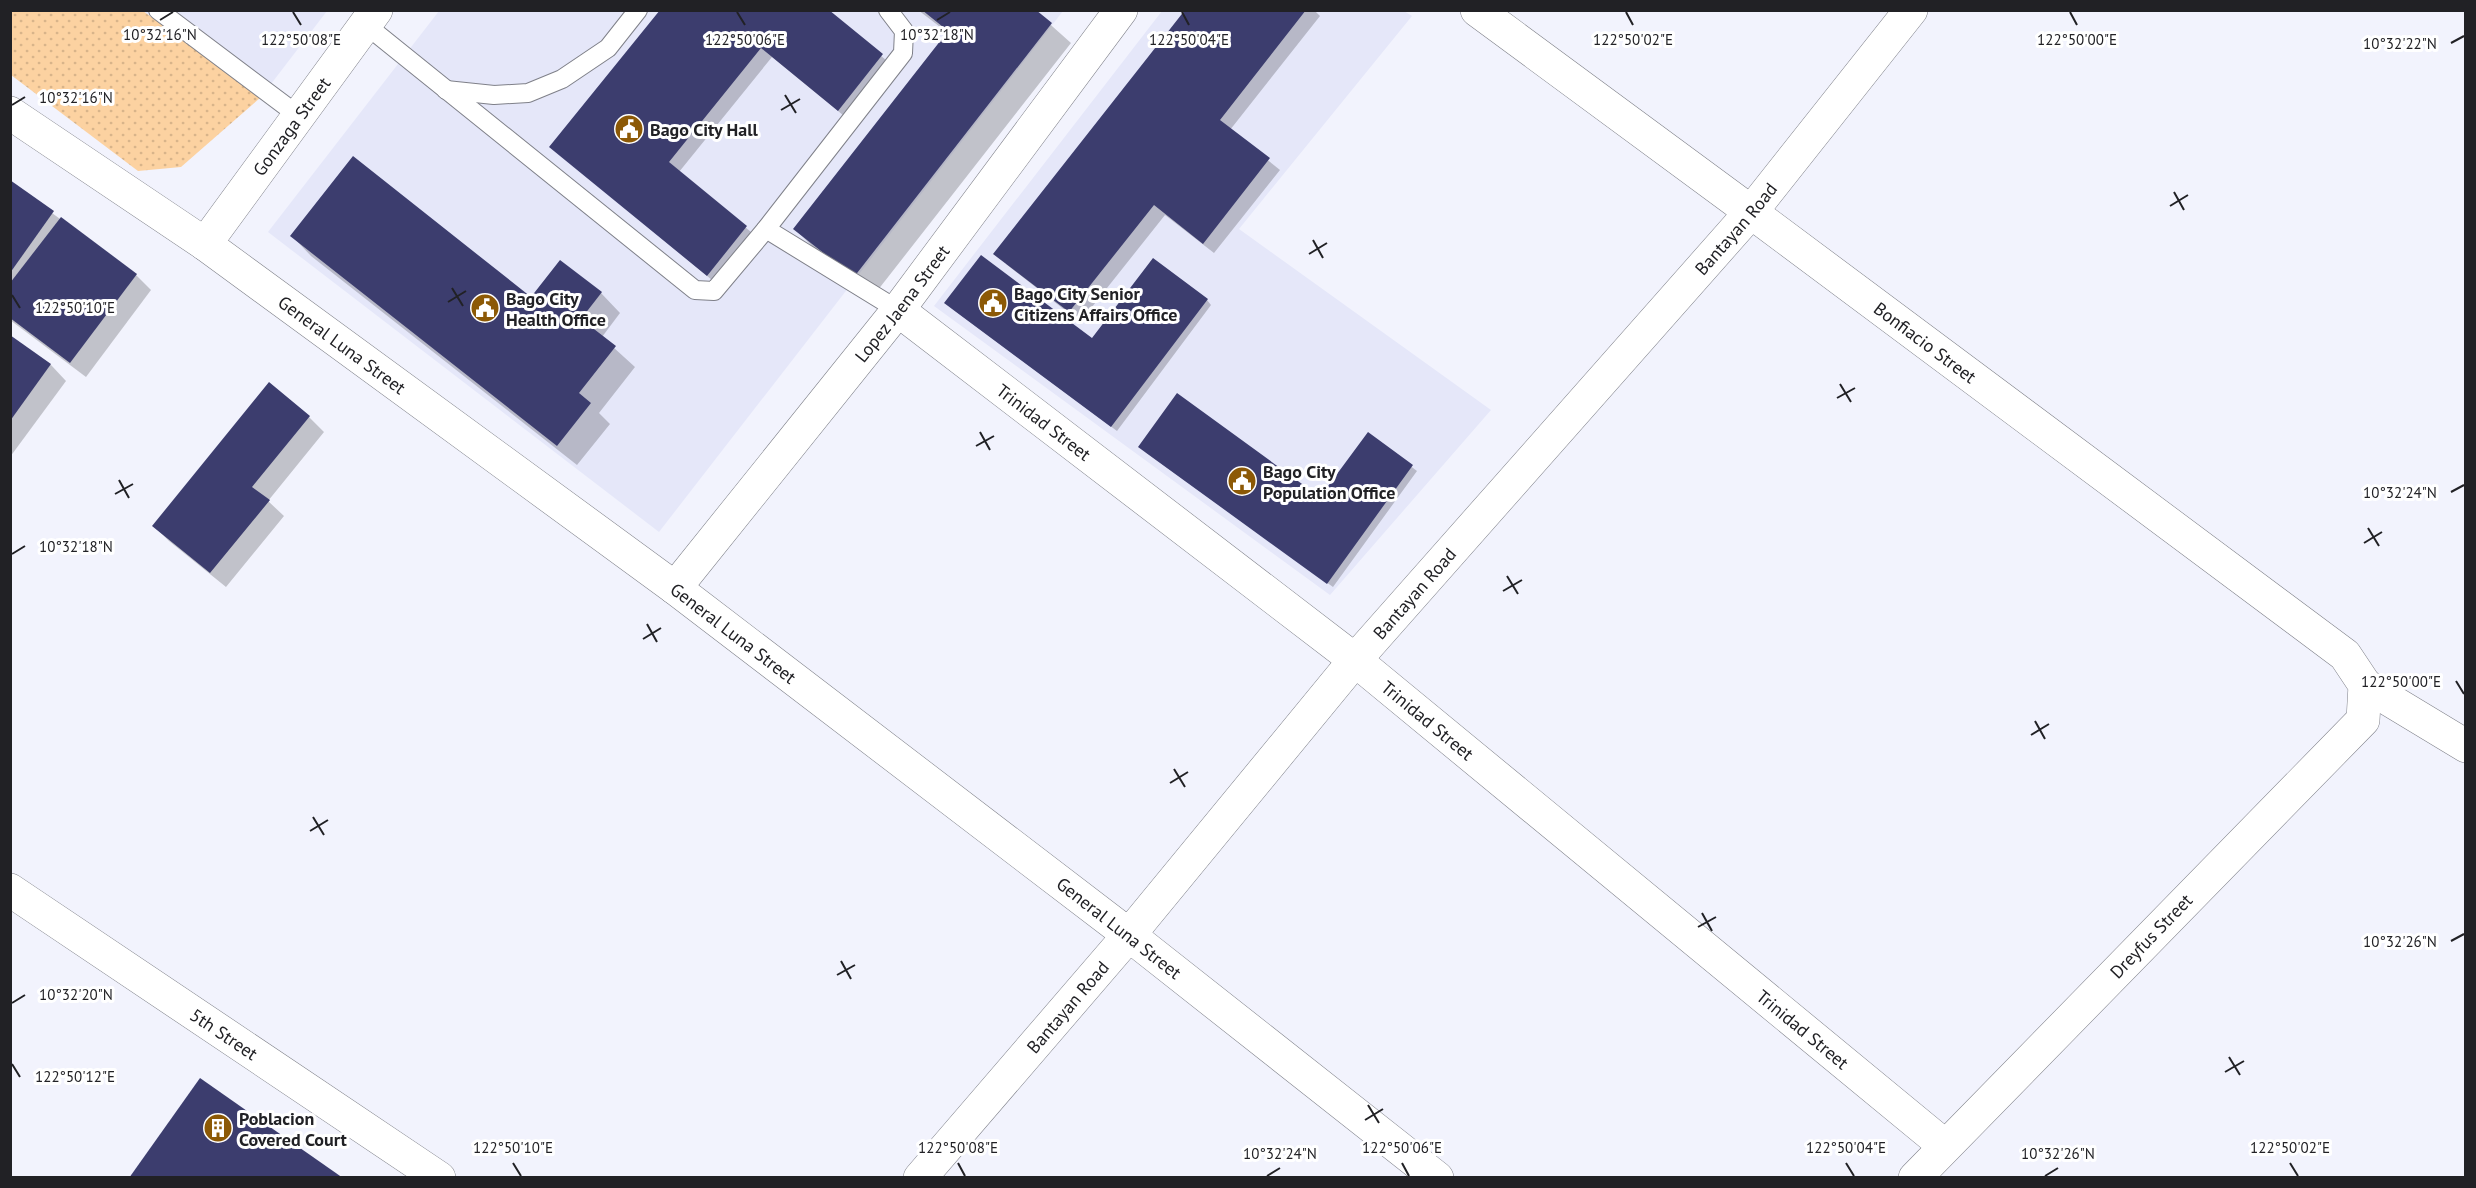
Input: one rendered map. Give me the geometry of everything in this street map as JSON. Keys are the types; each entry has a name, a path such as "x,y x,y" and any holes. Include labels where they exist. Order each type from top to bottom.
{"street":[{"name":"Lopez Jaena Street","path":"675,588 898,310 1121,10"},
{"name":"Bonfiacio Street","path":"1477,10 2345,656 2365,685"},
{"name":"Bantayan Road","path":"920,1178 1129,935 1354,660 1751,212 1911,10"},
{"name":"Gonzaga Street","path":"205,244 371,18"},
{"name":"General Luna Street","path":"10,113 205,244 675,588 1129,935 1437,1178"},
{"name":"Trinidad Street","path":"898,310 1354,660 1945,1146"},
{"path":"2365,685 2466,746"},
{"name":"Dreyfus Street","path":"1915,1178 2363,720 2365,685"},
{"name":"5th Street","path":"10,890 439,1178"}],"lane":[{"path":"158,10 299,117"},
{"path":"445,90 494,95 528,93 562,79 608,48 638,10"},
{"path":"371,18 445,90 695,290 714,291 766,229 903,53 904,32 888,10"},
{"path":"766,229 898,310"}],"shaded area":[{"path":"10,11 143,11 261,97 181,167 138,171 11,75"},
{"path":"143,11 327,11 261,97"},
{"path":"439,11 1063,11 659,532 268,232"},
{"path":"1162,11 1404,11 1412,16 1239,229 1491,410 1330,595 934,306"}],"building":[{"name":"Bago City Hall","path":"660,10 829,10 883,54 838,111 761,48 669,162 747,226 707,276 549,147"},
{"path":"922,10 1036,10 1052,23 854,277 793,229 948,31"},
{"path":"1185,10 1306,10 1220,120 1270,158 1203,244 1154,205 1069,312 993,254"},
{"name":"Bago City Health Office","path":"353,156 531,297 560,260 602,292 581,319 616,346 579,393 591,403 557,446 290,236"},
{"path":"10,180 54,211 10,273"},
{"path":"61,217 137,274 70,363 10,318 10,283"},
{"path":"981,255 1092,338 1153,258 1208,299 1111,427 944,303"},
{"path":"10,335 51,364 10,421"},
{"path":"269,382 310,416 252,487 270,500 210,573 152,526"},
{"name":"Bago City Population Office","path":"1177,393 1320,497 1368,432 1413,465 1327,584 1138,447"},
{"name":"Poblacion Covered Court","path":"200,1078 343,1178 129,1178"}],"place":[{"name":"Bago City Hall","path":"629,129"},
{"name":"Bago City Senior Citizens Affairs Office","path":"993,303"},
{"name":"Bago City Health Office","path":"485,308"},
{"name":"Bago City Population Office","path":"1242,481"},
{"name":"Poblacion Covered Court","path":"218,1128"}]}
